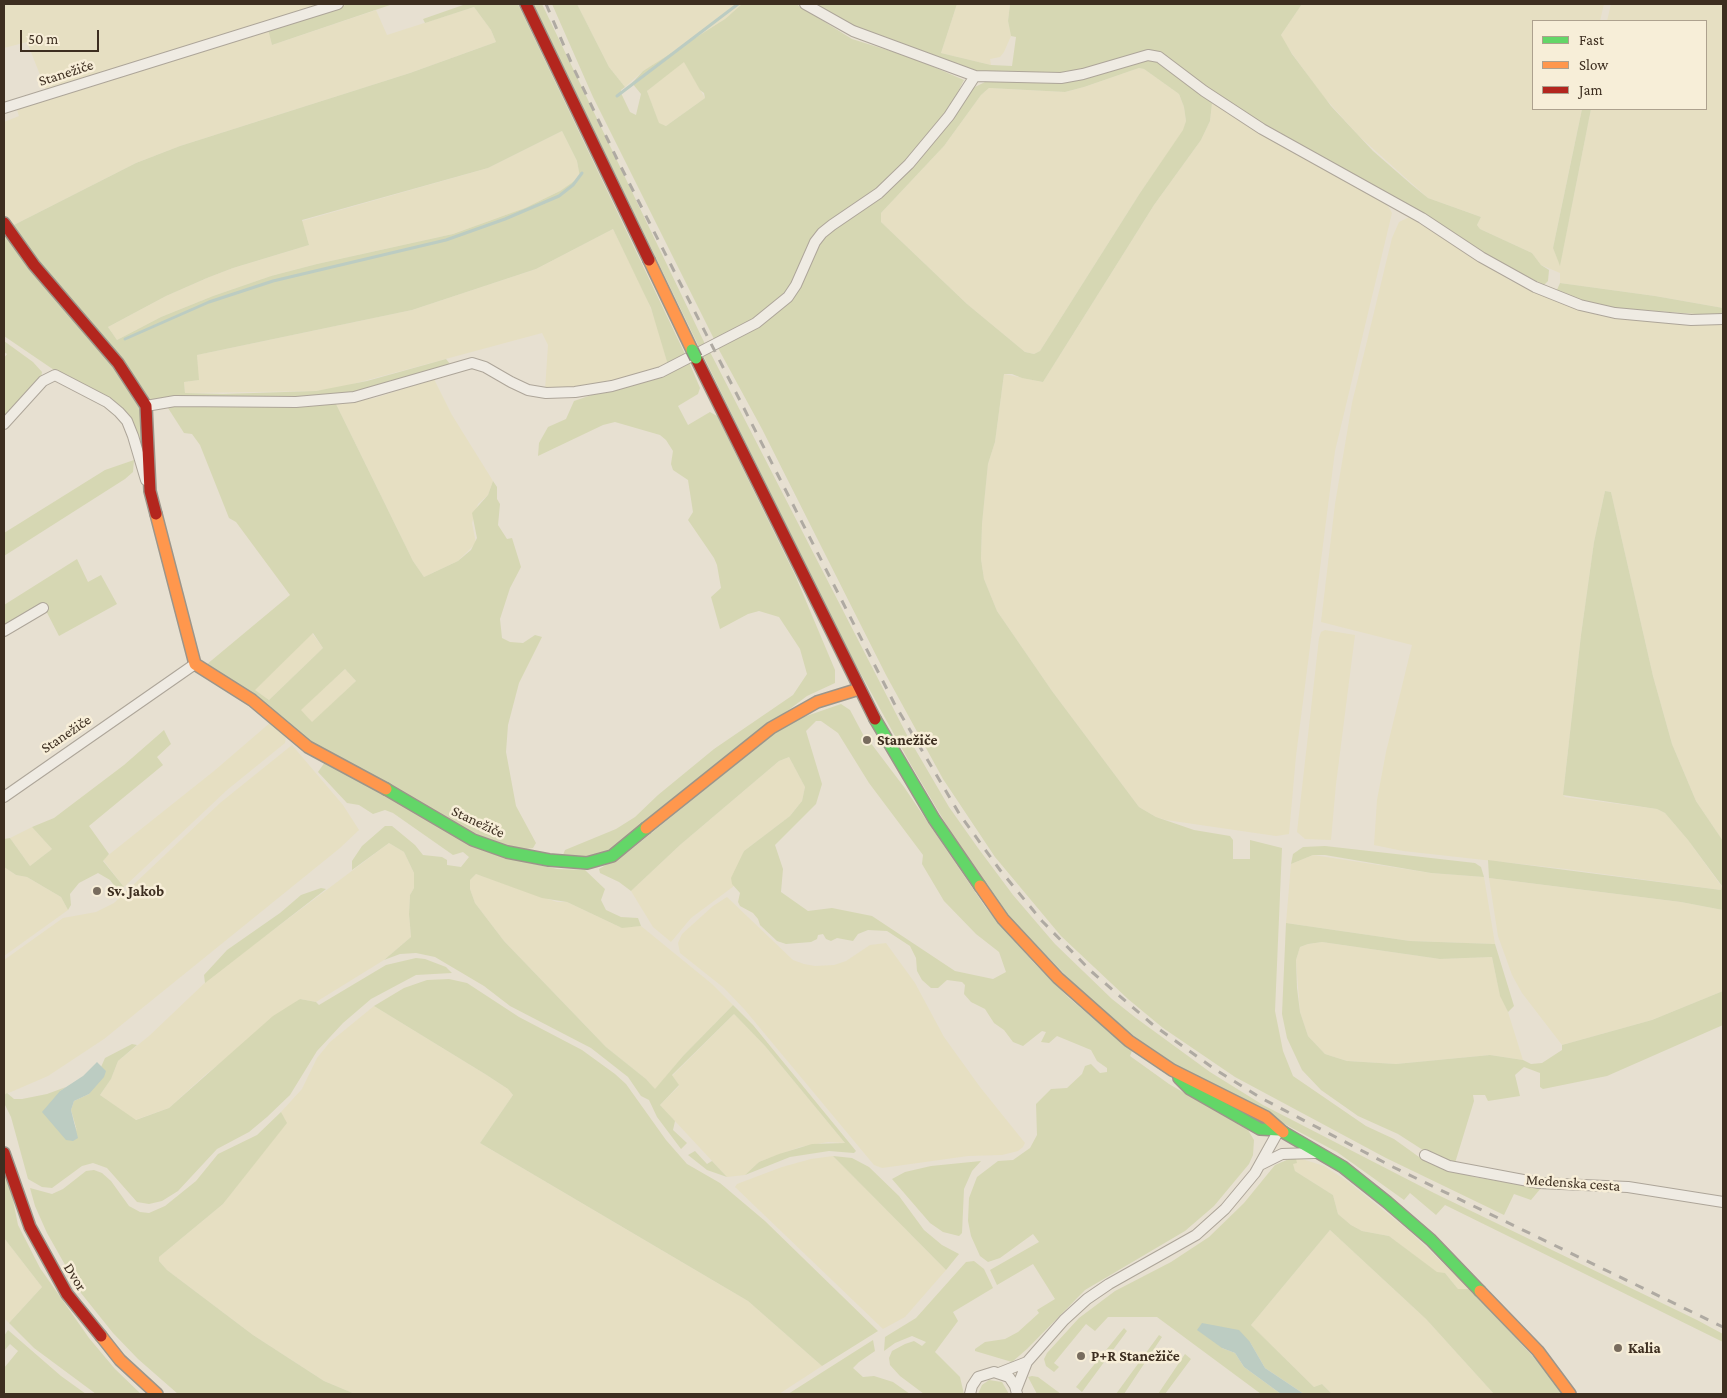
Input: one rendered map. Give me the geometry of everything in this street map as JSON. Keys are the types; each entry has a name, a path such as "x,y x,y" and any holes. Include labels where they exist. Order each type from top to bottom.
{"main road":[{"path":"526,4 858,689 934,819 1003,919 1028,948 1088,1006 1129,1041 1172,1070 1266,1117 1279,1130 1344,1167 1387,1202 1431,1240 1538,1351 1570,1394"},
{"path":"4,224 34,265 118,363 146,406 150,490 195,664"},
{"name":"Stanežiče","path":"195,664 252,700 308,746 362,775 473,840 516,854 549,860 587,863 612,856 771,728 817,702 858,689"},
{"name":"Dvor","path":"4,1153 30,1227 67,1294 115,1354 157,1394"}],"street":[{"name":"Stanežiče","path":"4,108 338,4"},
{"path":"804,4 853,31 975,76 1060,78 1083,74 1148,55 1160,57 1204,91 1262,128 1543,290 1580,305 1615,313 1690,320 1723,319"},
{"path":"146,406 175,401 296,402 354,396 472,363 485,367 528,390 546,393 575,392 612,386 661,372 756,323 788,297 796,285 815,242 822,233 879,193 909,164 949,116 975,76"},
{"path":"4,424 43,381 55,374 106,402 127,421 150,490"},
{"path":"4,631 43,608"},
{"name":"Stanežiče","path":"4,797 195,664"},
{"path":"1017,1392 1027,1362 1064,1320 1087,1299 1109,1284 1196,1235 1225,1209 1261,1165 1279,1130"},
{"path":"1261,1165 1282,1154 1320,1153"},
{"name":"Medenska cesta","path":"1425,1155 1448,1166 1539,1183 1628,1187 1723,1202"},
{"path":"970,1394 972,1386 978,1377 988,1372 999,1372 1027,1362"},
{"path":"999,1372 1012,1381 1017,1392"}],"shaded area":[{"path":"4,4 328,4 46,90 27,42 4,48"},
{"path":"577,4 742,4 725,19 643,71 625,87 609,67"},
{"path":"957,4 1010,4 1008,21 1011,36 1000,57 990,59 991,65 941,53"},
{"path":"1302,4 1604,4 1600,20 1532,20 1532,110 1582,110 1553,248 1560,265 1591,110 1707,110 1707,20 1607,20 1611,4 1723,4 1723,308 1655,296 1560,283 1560,273 1541,265 1532,253 1480,229 1477,225 1481,217 1428,198 1359,136 1323,96 1283,41 1281,35"},
{"path":"474,7 491,30 496,42 410,73 180,146 136,163 10,227 4,218 4,122 19,116 16,107 268,29 272,45 376,10 387,35"},
{"path":"684,61 705,98 666,126 659,124 647,91"},
{"path":"1139,68 1144,69 1179,94 1184,107 1186,121 1184,130 1140,193 1040,351 1034,354 1025,352 967,304 881,222 881,213 944,146 981,95 989,88 1065,92"},
{"path":"1212,103 1387,204 1392,213 1335,451 1296,756 1289,834 1276,836 1166,820 1156,817 1139,807 1052,691 997,611 984,579 981,559 982,524 988,464 995,442 1004,374 1043,382 1154,205 1201,140 1210,121"},
{"path":"562,131 577,161 580,177 560,191 525,208 453,234 271,276 213,296 161,317 117,340 108,327 166,296 207,278 233,268 309,245 302,221 488,168"},
{"path":"1409,217 1511,281 1573,308 1602,316 1631,320 1681,324 1723,324 1723,841 1696,801 1672,744 1653,676 1611,492 1605,491 1594,542 1581,635 1563,795 1565,797 1657,809 1665,813 1688,840 1722,887 1721,890 1566,869 1403,851 1374,845 1377,800 1386,752 1412,645 1321,622 1335,504 1352,403 1392,238 1399,222"},
{"path":"613,229 645,294 657,324 668,365 659,369 595,385 545,390 548,345 542,333 338,388 316,391 185,393 184,382 198,380 197,355 412,310 536,269"},
{"path":"434,379 452,415 493,481 488,495 478,504 472,523 476,543 458,561 424,577 413,561 336,404 375,398"},
{"path":"1325,630 1355,635 1336,784 1331,840 1305,839 1297,832 1319,638 1321,632"},
{"path":"312,633 323,648 269,700 254,690"},
{"path":"345,669 356,681 312,723 300,710"},
{"path":"271,722 286,736 285,743 227,790 124,887 103,860 214,771"},
{"path":"292,745 343,805 359,830 340,848 104,1039 48,1076 4,1095 4,960 63,918 96,912 114,903 220,803"},
{"path":"789,757 805,787 802,801 790,816 744,851 734,886 691,918 671,942 653,927 631,891 680,845 779,761"},
{"path":"32,827 52,849 30,866 10,838"},
{"path":"389,843 404,852 414,873 414,888 410,895 409,914 411,937 384,960 316,1002 300,999 204,1076 169,1108 135,1120 100,1095 111,1079 118,1061 149,1036 212,976"},
{"path":"1313,855 1431,873 1484,877 1495,944 1410,941 1286,923 1291,864"},
{"path":"4,867 16,875 27,877 61,897 68,910 4,956"},
{"path":"476,874 557,902 567,902 620,927 641,926 712,984 733,1005 683,1056 655,1090 646,1079 606,1047 504,941 475,903 470,889 470,880"},
{"path":"1489,878 1681,902 1723,910 1723,991 1652,1020 1562,1045 1522,993 1512,975 1498,936"},
{"path":"727,897 793,960 804,964 815,966 834,965 846,961 870,945 886,943 915,983 944,1037 980,1087 1025,1143 1023,1147 1018,1151 1002,1155 968,1156 882,1168 874,1165 745,1010 724,988 680,953 678,943 682,934 713,906"},
{"path":"1322,942 1440,959 1492,957 1500,995 1508,1012 1523,1060 1490,1055 1396,1064 1347,1061 1325,1054 1308,1036 1300,1012 1296,960 1300,947"},
{"path":"374,1006 485,1074 508,1089 513,1095 480,1143 748,1301 822,1366 779,1394 355,1394 324,1381 253,1335 167,1270 159,1261 159,1257 223,1204 286,1123 281,1112 302,1089 317,1058 330,1042"},
{"path":"734,1014 765,1046 845,1143 828,1142 800,1147 759,1162 745,1175 727,1177 660,1105 679,1086 672,1076"},
{"path":"97,1062 106,1071 104,1077 89,1094 74,1101 71,1110 78,1138 73,1141 66,1140 42,1112 60,1091 83,1076"},
{"path":"833,1156 946,1270 905,1317 883,1329 735,1187 737,1184 782,1167 811,1159"},
{"path":"1299,1158 1324,1166 1347,1181 1409,1231 1470,1289 1458,1289 1445,1273 1437,1273 1389,1236 1362,1231 1351,1225 1338,1214 1333,1195 1295,1171 1292,1163 1296,1163 1296,1159"},
{"path":"1330,1230 1426,1319 1494,1394 1332,1394 1322,1384 1314,1387 1251,1325"},
{"path":"4,1238 42,1287 9,1323 4,1318"},
{"path":"1202,1323 1239,1330 1250,1342 1265,1368 1304,1394 1281,1394 1244,1367 1235,1353 1222,1348 1197,1330"}],"green space":[{"path":"349,4 393,4 272,45 268,29"},
{"path":"466,4 518,4 685,354 668,365 651,308 613,229 536,269 412,310 197,355 199,380 184,382 185,393 223,394 316,391 367,381 446,359 450,364 349,394 325,397 152,400 146,397 10,227 136,163 180,146 410,73 496,42 491,30 474,7 425,23 423,19","holes":["562,131 577,161 580,177 560,191 525,208 453,234 271,276 213,296 161,317 117,340 108,327 166,296 207,278 233,268 309,245 302,220 488,168"]},
{"path":"533,4 542,4 705,344 699,347"},
{"path":"552,4 577,4 609,67 625,87 621,90 621,93 630,112 636,115 641,94 632,83 643,71 725,19 742,4 796,4 852,39 913,58 964,80 948,111 908,160 878,191 836,216 789,290 753,320 714,339 593,97","holes":["684,62 700,90 704,93 705,98 666,126 659,123 647,91"]},
{"path":"812,4 957,4 941,53 991,65 1012,66 1016,37 1011,36 1008,21 1010,4 1302,4 1281,35 1292,54 1331,106 1373,151 1428,198 1481,217 1477,225 1480,229 1532,253 1541,265 1549,270 1548,281 1544,285 1487,256 1408,205 1229,104 1159,53 1080,71 1033,75 970,71 868,33"},
{"path":"1149,60 1158,61 1212,103 1210,121 1201,140 1154,205 1043,382 1012,374 1004,374 995,442 988,464 982,524 981,559 984,579 997,611 1052,691 1139,807 1156,817 1194,830 1230,836 1233,840 1233,859 1250,859 1250,840 1282,848 1275,1011 1283,1051 1293,1076 1366,1126 1394,1139 1426,1162 1474,1177 1541,1188 1531,1200 1514,1194 1504,1215 1386,1158 1235,1077 1163,1028 1128,999 1061,936 995,857 943,779 886,675 762,429 718,348 772,317 796,294 820,241 839,224 882,197 908,171 973,88 985,82 1062,82","holes":["1139,68 1144,69 1179,94 1184,107 1186,121 1183,130 1140,193 1040,351 1034,354 1025,352 967,304 881,222 881,213 944,146 981,95 989,88 1065,92"]},
{"path":"1582,110 1591,110 1560,266 1553,248"},
{"path":"4,234 99,348 139,403 145,467 129,421 4,336"},
{"path":"1560,283 1655,296 1723,308 1723,316 1602,307 1556,292"},
{"path":"4,341 33,362 42,372 41,378 4,421 4,358 7,354 4,352"},
{"path":"710,352 908,737 949,807 978,848 1013,895 1055,944 1112,999 1136,1018 1210,1072 1263,1105 1434,1193 1697,1320 1723,1334 1723,1342 1445,1205 1436,1215 1410,1193 1404,1200 1337,1152 1187,1072 1139,1040 1085,995 1007,915 953,836 911,765 841,638 703,355"},
{"path":"689,362 700,388 698,394 678,406 688,425 710,412 717,416 795,575 835,670 835,683 807,696 613,849 586,859 563,855 565,850 616,829 635,817 658,795 714,749 793,695 807,674 800,649 779,617 759,611 748,614 720,629 711,597 721,588 717,565 688,520 693,512 688,480 673,470 671,464 673,451 666,440 660,435 615,422 603,425 538,456 539,443 548,427 566,419 574,401"},
{"path":"336,404 413,561 424,577 458,561 471,550 477,538 472,513 488,495 493,481 497,487 497,499 500,504 498,525 507,539 512,538 521,567 510,588 500,619 502,638 510,642 523,643 535,635 542,637 519,683 508,725 506,752 516,806 536,843 533,848 519,850 462,829 318,748 206,665 290,595 236,522 229,518 200,445 192,434 184,433 168,408 174,405","holes":["313,633 323,648 269,700 255,690","345,669 356,681 312,722 301,710"]},
{"path":"134,460 133,472 125,479 4,556 4,533 105,470"},
{"path":"1605,491 1611,492 1653,676 1672,744 1696,801 1723,841 1723,910 1681,902 1489,878 1488,860 1721,890 1722,886 1688,840 1665,813 1657,809 1563,795 1581,635 1594,542"},
{"path":"77,559 88,582 101,575 117,604 59,636 43,605 4,628 4,605"},
{"path":"841,704 850,710 867,742 870,742 904,787 986,908 1034,963 1069,998 1132,1051 1130,1056 1169,1084 1248,1130 1254,1140 1253,1155 1249,1164 1214,1206 1185,1231 1085,1290 1012,1362 975,1351 975,1349 985,1342 1005,1339 1018,1332 1039,1313 1037,1310 1055,1299 1033,1264 997,1285 990,1270 1039,1242 1033,1234 1000,1258 988,1262 980,1256 971,1236 968,1221 969,1198 977,1177 998,1161 1013,1160 1030,1148 1037,1135 1036,1104 1051,1089 1067,1088 1082,1074 1085,1066 1091,1064 1100,1073 1107,1072 1107,1068 1097,1061 1091,1050 1057,1036 1049,1043 1041,1042 1046,1032 1042,1031 1023,1046 1013,1042 1004,1030 994,1023 985,1009 971,1002 964,994 965,985 962,982 947,980 938,988 931,988 922,980 917,971 916,958 910,946 887,931 868,930 858,934 853,941 837,938 831,941 826,939 823,934 818,935 817,939 811,942 786,944 777,941 760,925 753,913 740,906 738,902 740,893 732,884 731,878 744,851 790,816 802,801 805,787 789,757 779,761 680,845 631,891 619,882 600,873 599,869 628,852 776,732 795,720","holes":["816,721 821,721 838,733 869,783 923,855 922,864 944,901 976,934 999,952 1006,972 993,979 955,971 872,916 832,908 808,911 781,892 783,869 775,845 816,804 822,784 806,731"]},
{"path":"164,730 171,744 157,757 163,765 89,826 109,854 103,861 124,887 119,892 110,880 98,873 79,883 70,894 71,905 68,910 61,897 27,877 16,875 4,867 4,839 10,838 30,866 52,849 32,827 54,818 124,765"},
{"path":"325,762 521,861 557,869 585,870 605,889 601,900 606,910 621,917 638,918 641,926 622,928 567,902 542,898 476,874 470,880 470,889 475,903 504,941 606,1047 646,1079 655,1089 683,1056 733,1005 753,1025 856,1151 854,1153 829,1151 790,1157 745,1175 759,1162 779,1154 812,1144 845,1143 765,1046 734,1014 672,1075 679,1085 660,1105 675,1121 673,1130 687,1143 681,1149 657,1117 649,1100 641,1096 628,1077 591,1048 510,1006 484,986 435,957 416,953 400,954 384,960 411,937 409,914 410,895 414,888 414,873 404,852 389,843 352,870 352,861 362,846 385,826 392,826 415,845 423,855 442,857 447,860 447,865 461,867 469,857 463,852 453,855 393,813 385,810 373,814 359,805 347,803 318,772"},
{"path":"1325,846 1475,863 1481,867 1484,877 1431,873 1325,855 1313,855 1291,864 1293,854 1303,847"},
{"path":"321,888 326,889 205,983 204,975 227,950 280,913 301,895"},
{"path":"1286,923 1410,941 1495,944 1514,1006 1508,1012 1500,996 1492,957 1440,959 1322,942 1300,947 1296,960 1297,988 1300,1012 1308,1036 1325,1054 1347,1061 1396,1064 1490,1055 1523,1060 1531,1064 1542,1063 1562,1050 1562,1045 1652,1020 1723,991 1723,1025 1607,1076 1543,1089 1540,1087 1540,1073 1524,1067 1515,1075 1520,1096 1488,1101 1485,1095 1473,1095 1474,1101 1455,1163 1426,1152 1398,1134 1358,1116 1321,1090 1302,1070 1287,1038 1282,1014"},
{"path":"416,958 425,959 446,967 452,973 416,975 371,999 343,1023 317,1051 290,1095 249,1132 217,1149 178,1191 162,1201 149,1204 137,1202 107,1168 93,1163 82,1166 52,1188 42,1187 28,1179 11,1117 4,1103 4,1095 7,1093 14,1099 22,1099 47,1094 66,1087 60,1091 77,1131 71,1110 74,1101 89,1094 105,1058 132,1044 137,1045 118,1061 111,1079 100,1095 136,1120 169,1108 273,1016 300,999 316,1002 319,1005 386,965"},
{"path":"449,979 467,983 519,1017 582,1050 615,1074 626,1084 666,1140 687,1164 720,1183 765,1221 878,1331 822,1366 748,1301 480,1143 513,1095 508,1089 485,1074 374,1006 404,988 427,980"},
{"path":"281,1112 287,1123 223,1204 159,1257 159,1261 167,1270 253,1335 324,1381 355,1394 178,1394 138,1359 113,1333 81,1293 47,1233 35,1206 30,1188 52,1194 63,1189 86,1171 94,1170 102,1173 111,1181 129,1206 140,1212 149,1213 165,1206 196,1181 218,1154 257,1135"},
{"path":"695,1151 707,1164 712,1161 727,1177 707,1170 688,1155"},
{"path":"833,1156 852,1158 869,1167 899,1196 924,1230 942,1245 959,1254 946,1270"},
{"path":"1289,1159 1296,1159 1297,1163 1293,1164 1295,1171 1333,1195 1338,1214 1351,1225 1362,1231 1389,1236 1437,1272 1445,1273 1458,1289 1470,1289 1539,1363 1563,1394 1494,1394 1426,1319 1330,1230 1251,1325 1314,1387 1322,1384 1332,1394 1304,1394 1265,1368 1250,1342 1222,1348 1235,1353 1244,1367 1281,1394 1261,1394 1157,1317 1108,1317 1095,1331 1086,1324 1054,1363 1059,1367 1054,1372 1046,1366 1044,1359 1047,1353 1079,1318 1115,1291 1171,1262 1209,1237 1244,1203 1275,1165"},
{"path":"981,1161 972,1171 964,1189 962,1233 959,1236 943,1232 930,1223 892,1179 905,1172 931,1166"},
{"path":"4,1172 12,1195 18,1225 40,1268 89,1338 115,1369 141,1394 96,1394 34,1348 9,1323 42,1287 4,1238"},
{"path":"974,1261 984,1269 993,1288 953,1312 958,1321 935,1352 960,1377 964,1394 924,1394 900,1376 890,1365 889,1358 892,1351 905,1344 914,1341 922,1346 926,1342 912,1336 895,1343 884,1351 885,1337 916,1318 966,1262"},
{"path":"1124,1328 1127,1331 1082,1392 1076,1387"},
{"path":"8,1330 61,1376 86,1394 4,1394 4,1368 18,1351 10,1344 4,1351 4,1336"},
{"path":"1159,1335 1162,1337 1124,1394 1116,1394"},
{"path":"873,1340 875,1351 853,1368 863,1377 874,1376 893,1382 910,1394 788,1394"},
{"path":"1185,1354 1191,1359 1165,1394 1158,1394"},
{"path":"1028,1377 1038,1377 1061,1394 1037,1394"},
{"path":"989,1380 1002,1382 1009,1394 978,1394 982,1385"}],"waterway":[{"path":"617,96 738,4"},
{"path":"125,339 209,302 273,281 446,240 505,219 559,196 573,185 582,173"}],"railway":[{"path":"546,4 574,69 617,159 894,703 960,815 1000,870 1042,921 1092,972 1152,1024 1216,1070 1261,1098 1393,1167 1723,1327"}],"traffic: fast":[{"path":"692,350 696,358"},
{"path":"875,719 934,819 980,886"},
{"path":"386,789 473,840 507,852 549,860 587,863 612,856 646,828"},
{"path":"1179,1078 1190,1089 1260,1129 1279,1130"},
{"path":"1283,1132 1343,1167 1387,1202 1431,1240 1480,1291"}],"traffic: slow":[{"path":"649,260 692,350"},
{"path":"156,514 195,664 252,700 308,747 386,789"},
{"path":"646,828 771,728 817,702 859,689"},
{"path":"980,886 1003,919 1058,978 1129,1041 1172,1070 1266,1117 1283,1132"},
{"path":"1480,1291 1538,1351 1570,1394"},
{"path":"101,1336 120,1360 157,1394"}],"traffic: jam":[{"path":"526,4 649,260"},
{"path":"4,223 34,265 118,363 146,406 150,491 156,514"},
{"path":"696,358 875,719"},
{"path":"4,1153 30,1227 67,1294 101,1336"}],"place":[{"name":"Stanežiče","path":"867,740"},
{"name":"Sv. Jakob","path":"97,891"},
{"name":"Kalia","path":"1618,1348"},
{"name":"P+R Stanežiče","path":"1081,1356"}]}
